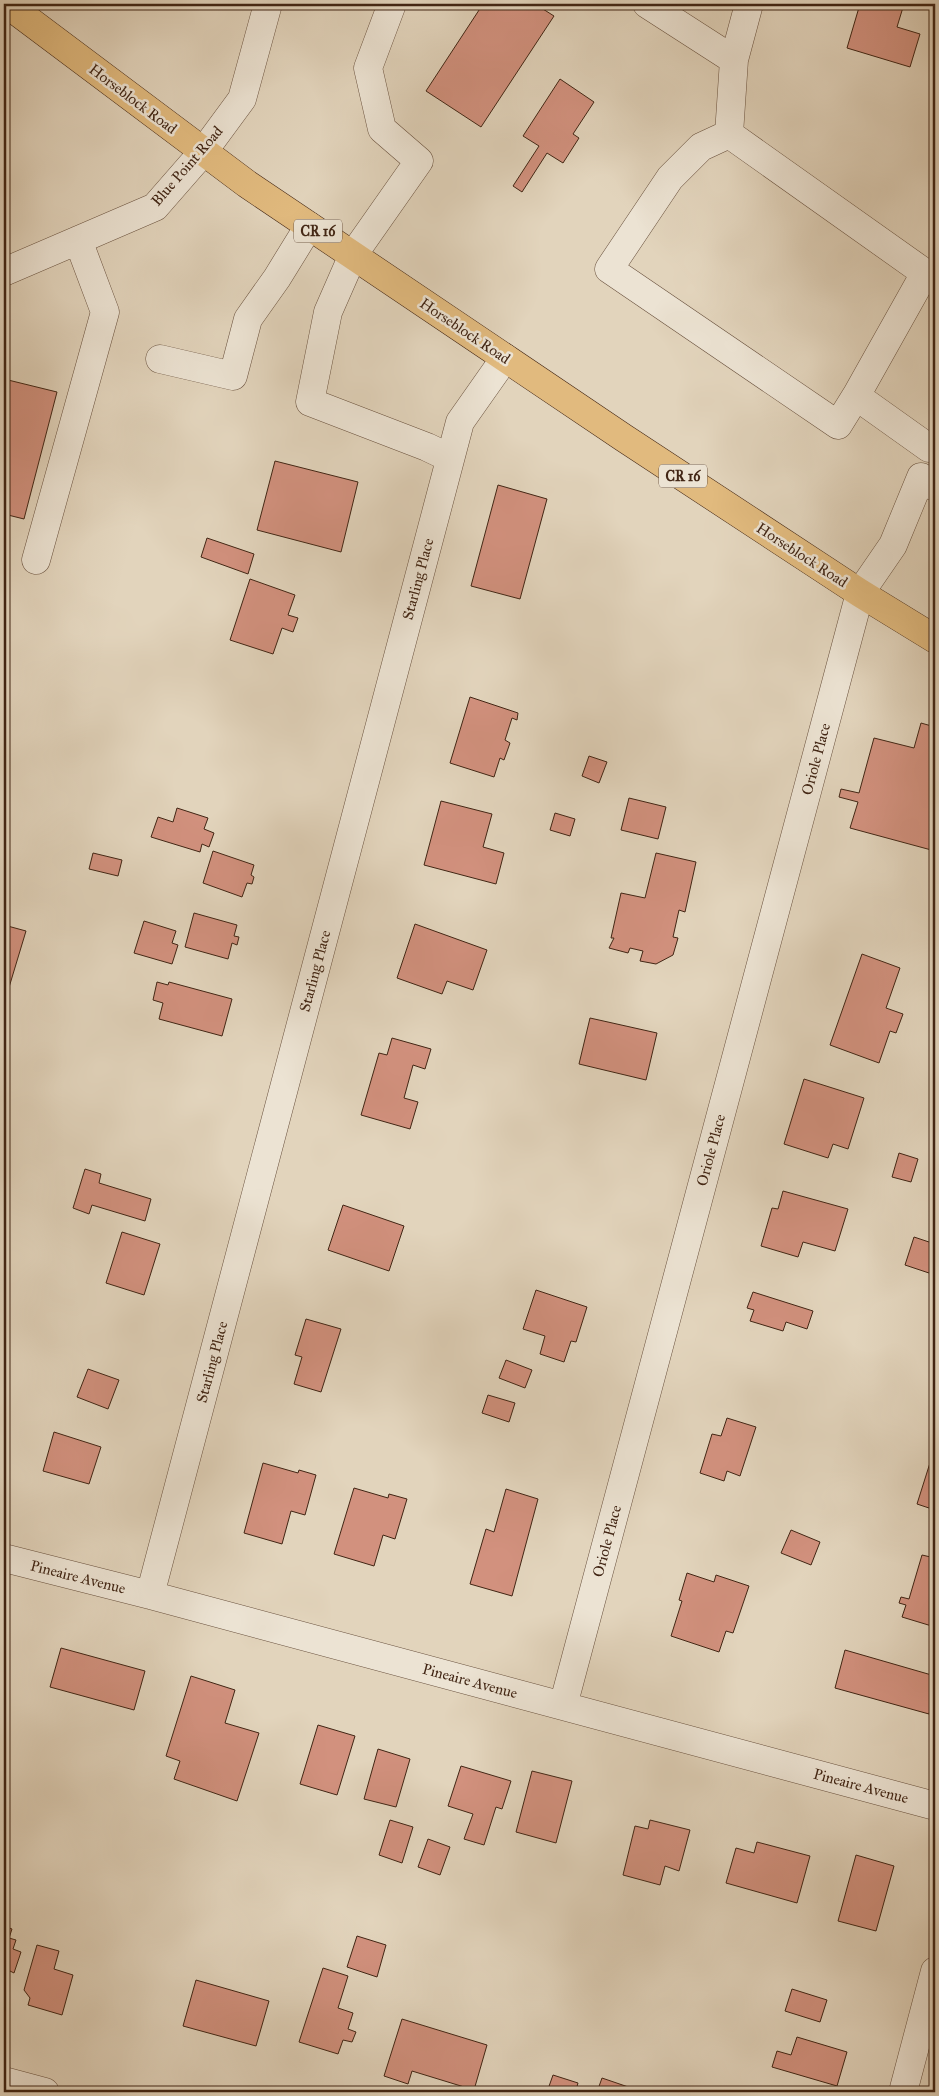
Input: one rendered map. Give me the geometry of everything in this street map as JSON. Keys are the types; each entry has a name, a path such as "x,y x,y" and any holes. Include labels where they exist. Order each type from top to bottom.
{"main road":[{"name":"Horseblock Road","path":"7,4 203,152 309,226 860,593 935,639"}],"street":[{"name":"Blue Point Road","path":"4,272 155,207 203,152 242,99 268,4"},
{"path":"392,4 368,68 382,129 419,161 353,255 328,312 310,402 427,447 450,458"},
{"path":"647,4 734,60"},
{"path":"729,134 734,60 749,4"},
{"path":"729,134 925,273 838,425 609,269 670,178 701,147 729,134"},
{"path":"160,359 233,376 248,319 277,278 309,226"},
{"path":"36,560 105,312 78,240"},
{"name":"Starling Place","path":"150,1595 460,422 505,358"},
{"path":"856,396 932,437"},
{"name":"Oriole Place","path":"562,1706 860,593 893,545 928,482 932,437"},
{"name":"Pineaire Avenue","path":"4,1558 150,1595 935,1806"},
{"path":"903,2092 935,1971"},
{"path":"4,2081 45,2092"}],"building":[{"path":"483,4 535,4 554,16 481,127 426,91"},
{"path":"860,4 904,4 897,27 920,34 910,67 847,48"},
{"path":"560,79 594,102 573,134 579,138 563,163 547,153 522,192 513,186 539,146 523,136"},
{"path":"4,379 57,392 24,519 4,514"},
{"path":"275,461 358,482 341,552 257,530"},
{"path":"498,485 547,499 520,599 471,586"},
{"path":"207,538 254,554 248,574 201,557"},
{"path":"250,579 295,595 288,615 298,618 293,632 282,628 273,654 230,640"},
{"path":"470,697 518,713 517,720 512,718 505,740 510,743 504,760 500,758 494,777 450,763"},
{"path":"921,723 935,727 935,737 930,757 935,758 935,851 850,828 858,802 839,797 841,789 859,793 874,738 914,748"},
{"path":"589,756 607,762 599,783 582,776"},
{"path":"629,798 666,807 658,839 621,830"},
{"path":"441,801 492,814 483,847 504,853 496,884 424,865"},
{"path":"177,808 208,818 204,829 214,833 209,847 202,844 200,852 151,837 158,817 173,822"},
{"path":"555,813 575,819 570,836 550,830"},
{"path":"213,851 254,865 251,875 254,877 252,884 247,883 242,897 203,883"},
{"path":"93,853 122,860 118,876 89,869"},
{"path":"656,853 696,862 685,912 679,910 673,937 678,938 673,955 656,964 640,961 643,951 630,948 628,953 609,948 614,938 611,938 621,893 645,898"},
{"path":"194,913 237,925 234,936 239,937 237,945 232,943 228,959 185,947"},
{"path":"144,921 176,931 172,943 178,945 172,964 134,953"},
{"path":"415,924 487,950 473,990 447,981 442,994 397,978"},
{"path":"4,925 26,931 7,994 4,993"},
{"path":"862,954 900,968 886,1008 903,1014 896,1033 890,1031 879,1063 830,1045"},
{"path":"157,982 168,985 169,982 232,999 222,1036 159,1019 163,1003 153,1000"},
{"path":"590,1018 657,1033 646,1080 579,1064"},
{"path":"392,1038 431,1049 425,1069 413,1065 404,1098 418,1102 410,1129 361,1115 379,1053 387,1055"},
{"path":"804,1079 864,1098 848,1149 833,1144 828,1158 784,1144"},
{"path":"899,1153 918,1159 911,1182 892,1177"},
{"path":"85,1169 101,1174 99,1183 151,1199 145,1221 92,1205 89,1214 73,1208"},
{"path":"783,1191 848,1209 835,1251 803,1242 798,1257 761,1246 772,1208 778,1209"},
{"path":"343,1205 404,1226 389,1271 328,1250"},
{"path":"122,1232 160,1244 144,1295 106,1283"},
{"path":"914,1237 935,1244 935,1275 905,1265"},
{"path":"536,1290 587,1307 576,1342 571,1341 564,1362 540,1354 545,1336 523,1329"},
{"path":"753,1292 813,1311 807,1329 786,1322 783,1331 750,1321 754,1310 747,1308"},
{"path":"306,1319 341,1329 321,1392 294,1384 302,1357 295,1355"},
{"path":"506,1360 532,1370 525,1388 499,1378"},
{"path":"88,1369 119,1380 108,1409 77,1397"},
{"path":"488,1395 515,1403 509,1422 482,1413"},
{"path":"727,1418 756,1427 740,1476 727,1471 724,1481 700,1473 712,1434 721,1436"},
{"path":"54,1432 101,1447 89,1484 43,1471"},
{"path":"935,1447 935,1510 917,1504"},
{"path":"263,1463 298,1473 299,1470 316,1475 305,1515 291,1511 282,1544 244,1533"},
{"path":"354,1488 388,1498 389,1494 407,1499 395,1539 383,1535 374,1566 334,1554"},
{"path":"506,1489 538,1499 512,1596 470,1584 486,1529 494,1532"},
{"path":"791,1530 820,1542 811,1565 781,1553"},
{"path":"922,1555 935,1558 935,1627 902,1617 906,1605 899,1603 901,1597 909,1599"},
{"path":"687,1573 714,1582 716,1575 749,1586 733,1633 726,1631 719,1652 671,1636 682,1601 679,1600"},
{"path":"61,1648 145,1671 134,1710 50,1687"},
{"path":"845,1650 935,1676 935,1691 929,1714 835,1688"},
{"path":"191,1676 235,1690 225,1723 259,1733 237,1801 174,1779 180,1761 166,1756"},
{"path":"318,1725 355,1736 337,1795 300,1784"},
{"path":"378,1749 410,1759 396,1807 364,1799"},
{"path":"461,1766 511,1781 502,1809 496,1807 484,1845 464,1839 473,1814 448,1806"},
{"path":"532,1771 572,1781 556,1843 516,1832"},
{"path":"390,1820 413,1827 402,1863 379,1855"},
{"path":"650,1820 690,1830 679,1871 665,1866 660,1885 623,1875 635,1826 648,1829"},
{"path":"428,1839 450,1847 440,1875 418,1867"},
{"path":"757,1842 810,1856 797,1903 726,1883 736,1848 754,1853"},
{"path":"856,1855 894,1866 876,1931 838,1921"},
{"path":"4,1926 12,1929 9,1938 16,1940 13,1949 21,1952 14,1973 10,1971 4,1990"},
{"path":"357,1936 386,1945 377,1977 347,1967"},
{"path":"37,1945 59,1951 54,1969 73,1975 62,2015 28,2005 30,1998 24,1990"},
{"path":"323,1968 348,1976 338,2008 353,2013 348,2029 356,2032 352,2042 343,2040 338,2054 299,2042"},
{"path":"196,1980 269,2001 256,2046 183,2026"},
{"path":"792,1989 827,2000 820,2022 785,2011"},
{"path":"402,2019 487,2045 474,2090 412,2071 408,2084 384,2076"},
{"path":"797,2037 847,2052 837,2086 772,2067 777,2051 791,2055"},
{"path":"553,2075 578,2083 576,2090 581,2092 547,2092"},
{"path":"602,2078 640,2091 640,2092 597,2092"}]}
